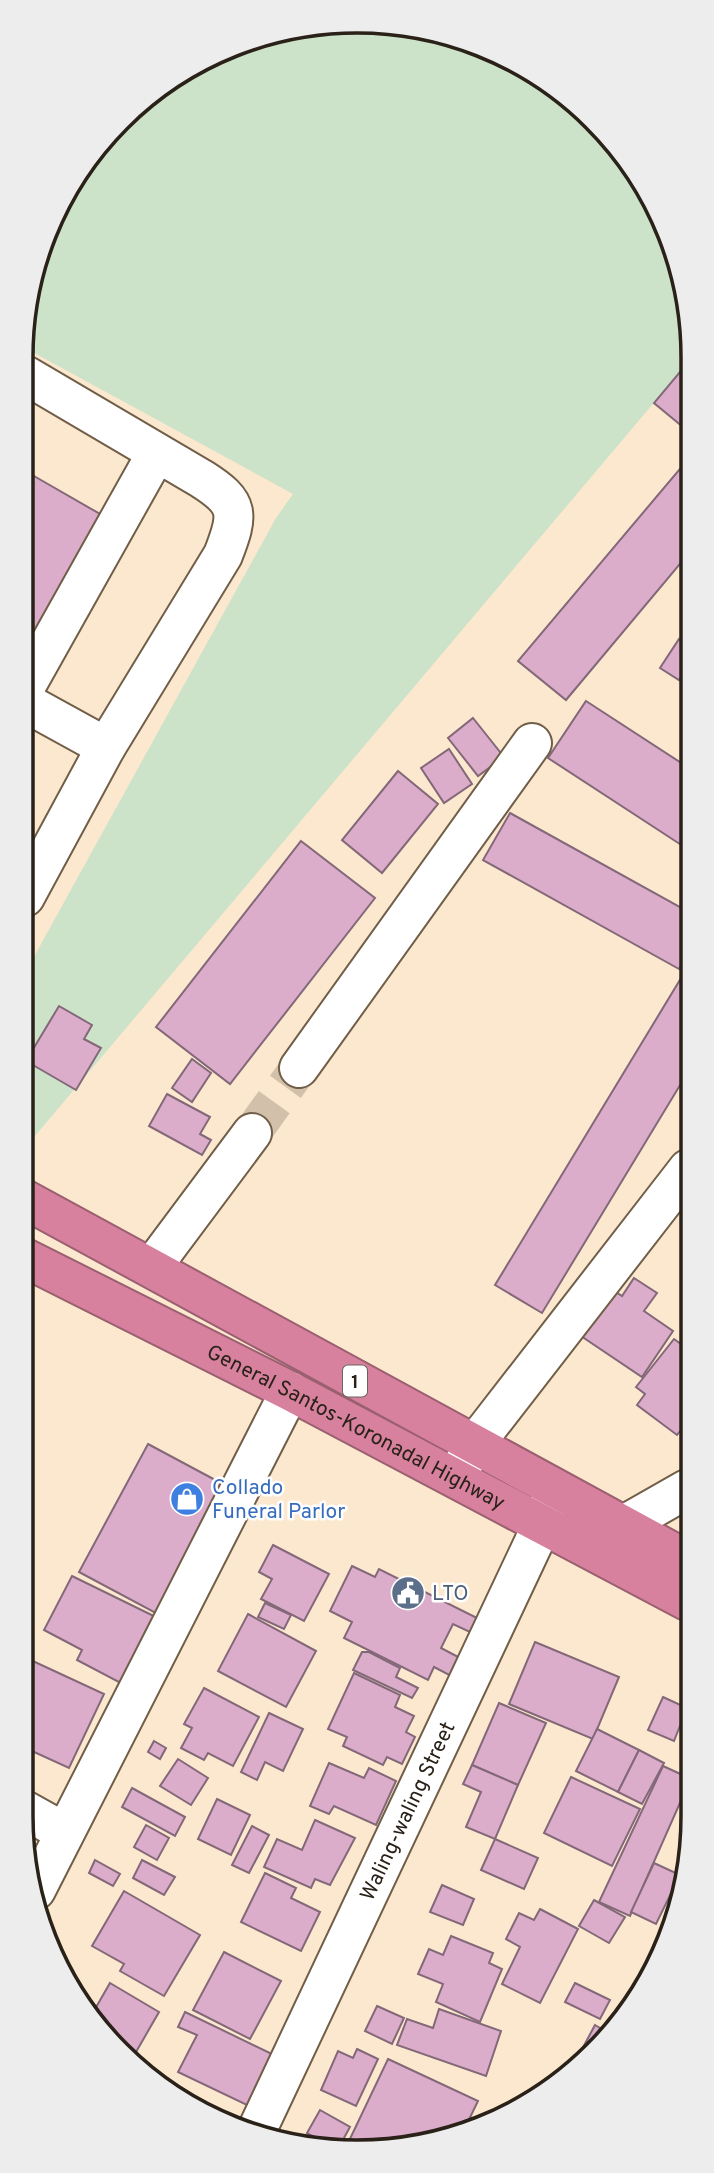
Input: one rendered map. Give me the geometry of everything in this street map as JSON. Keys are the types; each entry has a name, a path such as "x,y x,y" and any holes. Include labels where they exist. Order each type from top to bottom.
{"highway":[{"name":"General Santos-Koronadal Highway","path":"33,1204 681,1557"},
{"name":"General Santos-Koronadal Highway","path":"33,1262 290,1391 681,1598"}],"street":[{"path":"33,380 225,494 234,507 234,528 223,555 106,747 33,882"},
{"path":"33,674 156,454"},
{"path":"33,707 106,747"},
{"path":"299,1068 532,743"},
{"path":"152,1267 252,1133"},
{"path":"454,1479 474,1445 681,1178"},
{"path":"40,1882 290,1391"},
{"name":"Waling-waling Street","path":"259,2125 542,1525 554,1487"},
{"path":"622,1526 681,1492"},
{"path":"33,1815 64,1832"}],"green space":[{"path":"357,33 420,39 481,58 519,77 554,100 586,128 626,177 656,233 670,273 678,315 681,371 33,1138 33,958 276,518 293,494 33,352 39,294 58,233 88,177 128,128 177,88 233,58 294,39"}],"building":[{"path":"681,371 681,425 654,403"},
{"path":"681,468 681,563 566,700 518,661"},
{"path":"33,475 107,518 33,651"},
{"path":"679,639 681,640 679,680 660,668"},
{"path":"586,701 681,763 681,845 548,758"},
{"path":"473,718 504,757 478,776 448,738"},
{"path":"449,749 472,784 444,803 421,768"},
{"path":"398,771 438,804 382,873 342,840"},
{"path":"510,813 681,908 681,966 679,969 483,860"},
{"path":"301,841 375,898 230,1084 156,1027"},
{"path":"681,978 681,1084 542,1313 495,1285"},
{"path":"59,1006 92,1025 84,1039 101,1048 76,1090 33,1065 33,1049"},
{"path":"192,1059 211,1073 192,1102 172,1088"},
{"path":"167,1094 210,1117 200,1134 211,1140 202,1155 149,1126"},
{"path":"634,1278 657,1293 644,1311 673,1331 642,1377 578,1334 610,1288 622,1296"},
{"path":"674,1339 681,1344 681,1430 677,1435 637,1405 645,1394 636,1387"},
{"path":"148,1444 234,1490 165,1618 79,1572"},
{"path":"273,1545 329,1574 304,1621 261,1599 272,1579 259,1572"},
{"path":"352,1566 375,1577 379,1569 479,1619 472,1633 453,1624 441,1648 462,1659 453,1677 434,1667 428,1680 344,1638 352,1622 330,1611"},
{"path":"72,1576 166,1622 132,1689 77,1660 82,1650 44,1630"},
{"path":"265,1603 291,1615 284,1629 258,1617"},
{"path":"248,1614 316,1651 286,1707 218,1671"},
{"path":"535,1642 619,1677 593,1739 509,1704"},
{"path":"362,1652 369,1652 400,1668 396,1677 418,1688 412,1698 353,1670"},
{"path":"33,1661 104,1694 69,1768 33,1752"},
{"path":"354,1673 400,1695 395,1707 414,1716 406,1732 415,1737 402,1764 387,1757 383,1765 343,1746 347,1737 328,1729"},
{"path":"204,1688 259,1717 233,1766 208,1753 204,1760 181,1748 192,1728 184,1724"},
{"path":"663,1697 681,1705 681,1723 674,1741 648,1730"},
{"path":"499,1703 546,1723 518,1785 472,1765"},
{"path":"269,1713 303,1729 283,1771 265,1762 257,1780 241,1772"},
{"path":"597,1729 639,1750 618,1792 576,1771"},
{"path":"154,1741 166,1748 160,1759 148,1752"},
{"path":"639,1750 664,1763 642,1804 618,1792"},
{"path":"178,1759 208,1778 191,1805 160,1786"},
{"path":"329,1763 364,1778 369,1768 396,1781 376,1825 334,1806 329,1814 310,1806"},
{"path":"472,1765 518,1785 495,1839 466,1827 481,1792 463,1784"},
{"path":"663,1766 681,1774 681,1801 630,1916 599,1902"},
{"path":"571,1777 640,1809 612,1866 544,1833"},
{"path":"132,1788 185,1817 175,1836 122,1807"},
{"path":"217,1799 250,1815 231,1855 198,1839"},
{"path":"315,1820 355,1838 330,1885 315,1879 311,1888 264,1867 277,1839 302,1850"},
{"path":"146,1825 169,1838 157,1860 134,1847"},
{"path":"252,1826 269,1835 249,1873 232,1865"},
{"path":"495,1839 538,1858 524,1889 481,1870"},
{"path":"35,1850 42,1854 37,1863"},
{"path":"95,1860 120,1874 113,1886 89,1873"},
{"path":"142,1860 175,1877 164,1895 133,1878"},
{"path":"654,1863 676,1873 672,1891 656,1924 631,1912"},
{"path":"265,1873 296,1888 291,1898 320,1912 301,1951 241,1922"},
{"path":"442,1885 474,1899 463,1925 430,1912"},
{"path":"124,1891 200,1935 164,1996 120,1971 124,1964 92,1946"},
{"path":"594,1900 625,1917 609,1943 579,1926"},
{"path":"540,1909 578,1929 540,2003 502,1984 520,1947 506,1939 519,1913 534,1920"},
{"path":"451,1936 493,1953 489,1963 502,1969 480,2022 436,2002 443,1984 418,1974 429,1949 443,1955"},
{"path":"224,1952 281,1981 250,2039 193,2010"},
{"path":"110,1983 159,2012 136,2052 96,2007"},
{"path":"575,1983 610,2000 600,2019 565,2002"},
{"path":"377,2006 404,2018 392,2044 365,2031"},
{"path":"439,2009 501,2031 486,2076 397,2045 407,2019 433,2028"},
{"path":"185,2012 274,2055 249,2106 178,2072 197,2035 178,2027"},
{"path":"595,2025 601,2028 586,2045 583,2048"},
{"path":"357,2049 378,2059 356,2106 321,2090 338,2051 353,2058"},
{"path":"388,2059 478,2101 469,2120 461,2123 420,2134 350,2140"},
{"path":"320,2110 350,2127 343,2139 314,2137 307,2133"}],"tunnel":[{"path":"252,1133 299,1068"}],"place":[{"name":"Collado Funeral Parlor","path":"187,1499"},
{"name":"LTO","path":"408,1593"}]}
